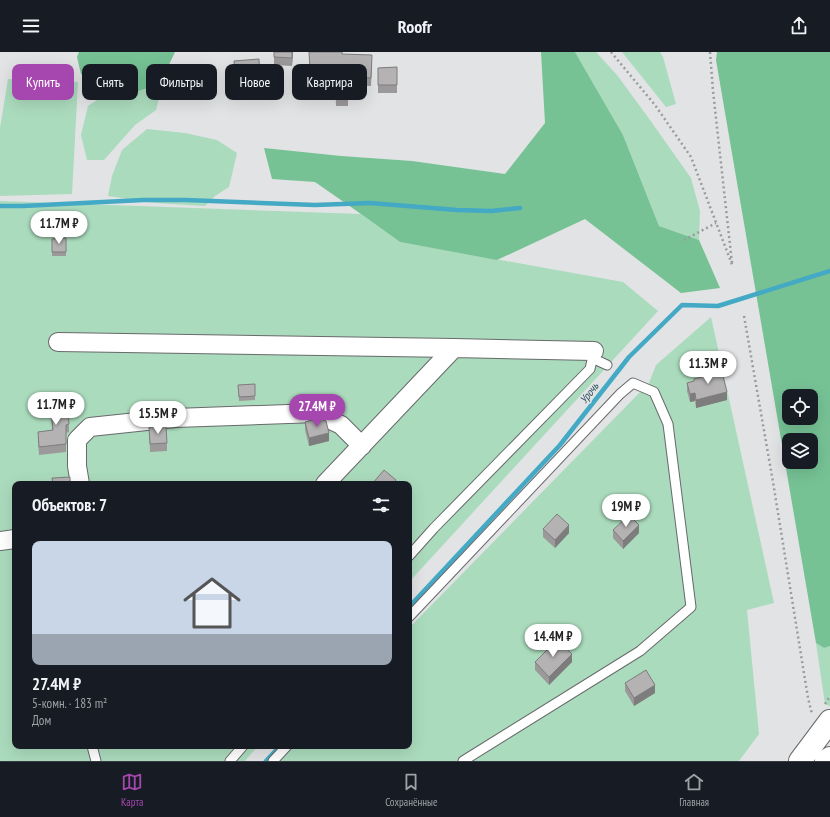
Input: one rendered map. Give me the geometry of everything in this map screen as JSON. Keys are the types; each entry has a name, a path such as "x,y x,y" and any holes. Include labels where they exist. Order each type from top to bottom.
{"main road":[{"path":"800,761 822,721"},
{"path":"826,761 830,758"}],"street":[{"path":"58,342 454,348 593,355"},
{"path":"328,481 454,348"},
{"path":"80,481 77,466 77,440 90,427 175,418 316,413 341,425 362,446"},
{"path":"0,541 12,539"}],"lane":[{"path":"412,553 434,528 590,369 593,355 607,365"},
{"path":"412,615 620,394 633,383 654,392 668,424 691,607 640,651 464,761"},
{"path":"93,749 96,761"},
{"path":"230,761 240,749"},
{"path":"273,761 284,749"}],"path":[{"path":"611,52 656,105 691,157 733,267 710,52"},
{"path":"684,240 716,223"},
{"path":"744,316 808,698 822,721"}],"green space":[{"path":"79,52 175,52 169,64 146,64 146,89 138,91 138,64 82,64 82,75 77,57"},
{"path":"541,52 575,52 623,135 659,226 699,240 720,288 681,293 585,219 497,260 400,242 315,182 272,179 264,148 341,156 412,161 505,174 545,123"},
{"path":"575,52 596,52 617,75 691,178 700,211 699,240 659,226 623,135"},
{"path":"622,52 660,52 663,57 676,104 666,107"},
{"path":"717,52 830,52 830,646 824,648 816,643 786,469 818,469 818,433 782,433 782,445 716,60"},
{"path":"8,79 12,79 12,100 74,100 74,82 78,82 72,194 0,196 0,128"},
{"path":"146,89 146,100 159,100 156,110 135,125 104,160 87,160 81,135 88,106 97,100 138,100 138,91"},
{"path":"147,129 185,133 217,140 237,153 229,187 215,196 205,206 155,203 108,196 112,176 122,150"},
{"path":"0,201 361,214 400,242 623,282 658,311 412,579 412,481 12,481 12,749 255,749 245,761 0,761"},
{"path":"711,317 774,603 747,610 759,734 739,761 280,761 291,749 412,749 412,625 649,383 656,365"},
{"path":"816,643 824,648 830,646 830,706 825,704"}],"building":[{"path":"274,52 292,52 292,58 274,57"},
{"path":"309,52 342,52 342,54 372,55 371,78 367,78 367,64 310,64"},
{"path":"259,59 259,64 234,64 234,61"},
{"path":"397,67 397,85 378,85 378,68"},
{"path":"66,238 66,252 52,252 52,239"},
{"path":"721,368 727,392 696,400 695,393 690,394 687,383 702,377 701,373"},
{"path":"255,384 255,396 239,397 238,385"},
{"path":"67,400 69,424 66,425 66,444 39,447 38,432 53,430 50,401"},
{"path":"319,418 326,421 329,433 309,438 305,422"},
{"path":"166,426 167,443 150,444 149,427"},
{"path":"384,470 396,480 395,481 375,481"},
{"path":"70,477 70,481 52,481 52,478"},
{"path":"557,514 569,525 555,540 543,529"},
{"path":"629,515 639,525 623,541 613,530"},
{"path":"557,640 572,654 549,677 535,662"},
{"path":"646,670 655,685 634,698 625,683"}],"waterway":[{"path":"0,206 143,200 186,200 315,205 370,203 457,210 491,211 520,208"},
{"name":"Урочь","path":"412,604 560,445 629,357 682,305 718,306 830,271"},
{"name":"Урочь","path":"266,761 277,749"}]}
